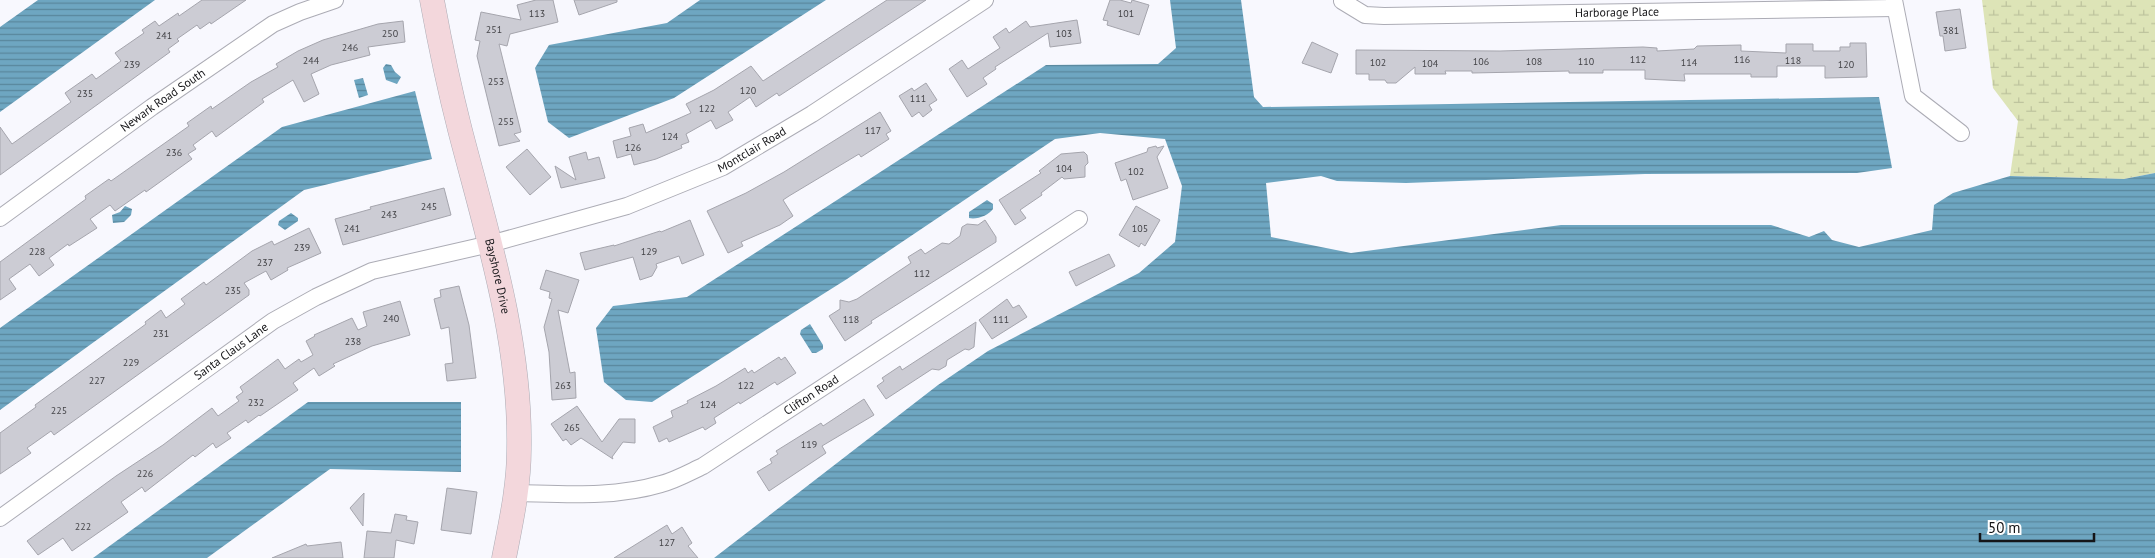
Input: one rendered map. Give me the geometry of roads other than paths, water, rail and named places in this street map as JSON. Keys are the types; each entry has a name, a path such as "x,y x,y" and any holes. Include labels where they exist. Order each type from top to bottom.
{"street":[{"name":"Newark Road South","path":"0,218 152,107 273,24 335,0"},
{"name":"Bayshore Drive","path":"432,0 442,58 490,244 506,315 518,404 519,450 516,493 504,558"},
{"name":"Montclair Road","path":"490,244 628,206 723,167 812,114 985,0"},
{"name":"Harborage Place","path":"1342,0 1365,15 1384,16 1894,4"},
{"path":"1894,4 1913,96 1961,133"},
{"name":"Clifton Road","path":"516,493 580,494 626,492 662,484 704,466 1078,219"},
{"name":"Santa Claus Lane","path":"0,518 273,321 372,271 490,244"}],"water":[{"path":"38,0 155,0 0,112 0,27"},
{"path":"700,0 826,0 674,98 569,138 548,122 535,68 549,45 667,23"},
{"path":"1170,0 1241,0 1254,97 1263,107 1879,97 1892,168 1857,173 1645,174 1406,183 1337,181 1321,176 1266,183 1271,237 1351,253 1561,225 1771,225 1809,237 1824,231 1832,240 1859,247 1932,230 1934,205 1953,193 2010,176 2124,179 2155,173 2155,558 714,558 938,385 988,351 1139,273 1175,242 1182,186 1165,139 1100,133 1055,139 847,279 652,402 626,400 604,382 596,328 613,306 687,297 1046,65 1158,64 1176,48"},
{"path":"386,64 391,65 401,77 397,84 386,80 383,68"},
{"path":"363,78 368,95 359,98 354,80"},
{"path":"415,91 432,159 304,190 0,410 0,328 282,127"},
{"path":"987,200 993,204 991,211 979,218 969,218 969,212"},
{"path":"125,206 132,209 131,215 124,222 113,223 112,215 120,212"},
{"path":"291,213 298,218 298,221 285,230 278,225 279,221"},
{"path":"810,324 823,345 823,349 816,353 812,353 800,334 801,330"},
{"path":"308,402 461,402 461,472 330,469 207,558 93,558"}]}
